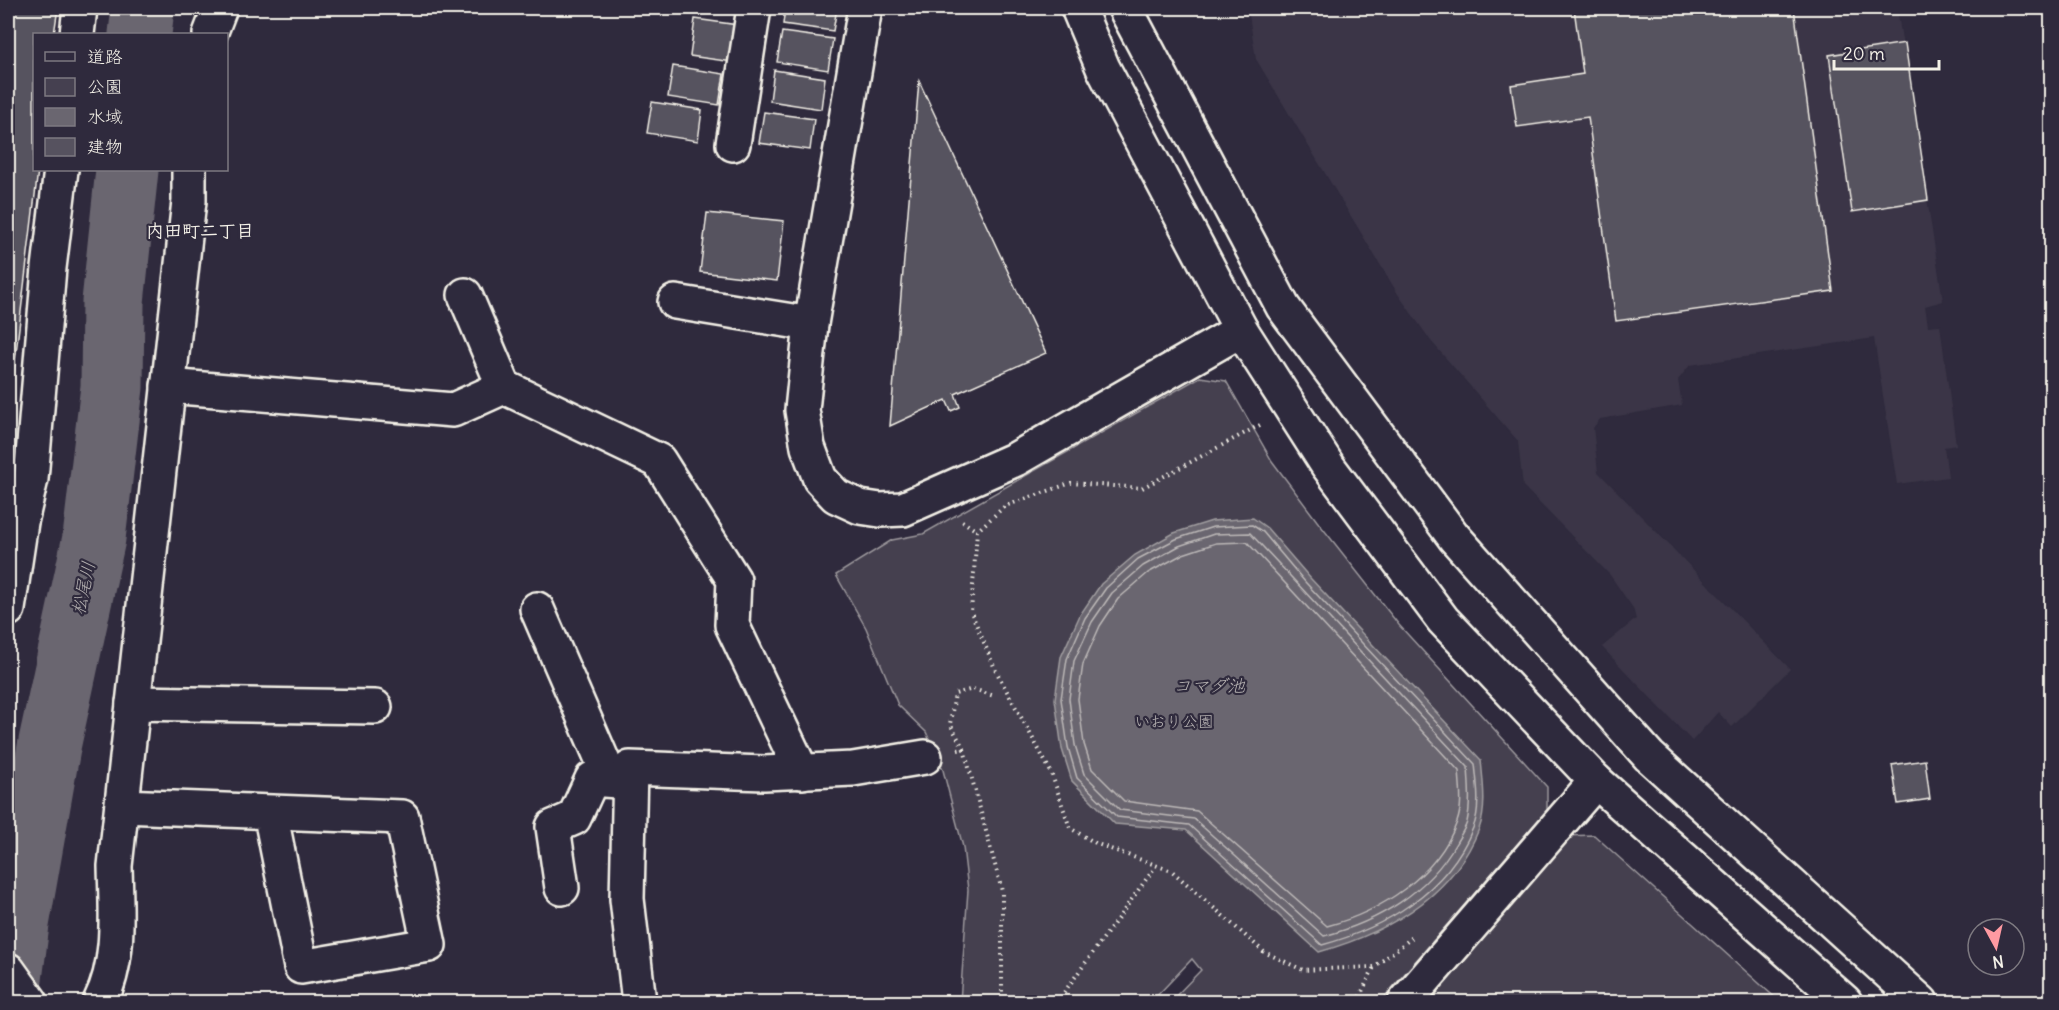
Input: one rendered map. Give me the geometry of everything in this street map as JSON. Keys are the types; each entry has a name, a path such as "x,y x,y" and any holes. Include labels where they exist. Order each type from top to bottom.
{"street":[{"path":"77,33 80,8"},
{"path":"197,33 200,8"},
{"path":"210,33 220,8"},
{"path":"733,144 754,8"},
{"path":"865,8 811,324 802,410 808,447 820,479 836,496 860,507 880,510 903,509 1016,459 1241,330"},
{"path":"1078,8 1102,68 1241,330 1328,466 1443,620 1596,781 1845,1002"},
{"path":"1125,8 1283,308 1454,537 1649,756 1921,1002"},
{"path":"8,609 21,522 31,479 49,268 61,171"},
{"path":"100,1002 111,981 116,922 115,866 189,201 189,171"},
{"path":"465,295 504,387 658,461 734,580 732,625 802,771"},
{"path":"675,302 811,324"},
{"path":"168,386 453,410 504,387"},
{"path":"537,609 620,781 627,899 639,1002"},
{"path":"133,703 375,707"},
{"path":"620,781 630,768 764,773 853,769 925,757"},
{"path":"562,888 553,827 574,818 592,779 620,781"},
{"path":"1405,1002 1596,781"},
{"path":"122,806 402,817 429,945 301,967 270,812"},
{"path":"8,970 31,1002"}],"path":[{"path":"1265,423 1142,488 1071,483 1005,506 977,531 971,612 996,671 1051,772 1070,828 1096,844 1172,871 1264,952 1303,970 1374,967"},
{"path":"994,696 973,689 955,694 950,724 964,749 1002,891 1002,1002"},
{"path":"925,757 964,749"},
{"path":"1058,1002 1153,870"},
{"path":"1358,1002 1374,967 1421,930"}],"shaded area":[{"path":"1248,8 1897,8 1943,301 1925,306 1928,326 1940,325 1956,445 1944,447 1948,477 1897,484 1874,338 1690,365 1678,380 1682,405 1600,419 1593,428 1598,472 1790,669 1732,727 1718,712 1692,741 1602,647 1636,619 1633,608 1610,575 1523,486 1518,441 1431,341 1398,294 1256,59"}],"green space":[{"name":"いおり公園","path":"1200,377 1226,381 1272,461 1399,625 1547,787 1547,810 1380,1002 1170,1002 1201,970 1192,959 1151,1002 960,1002 968,890 963,847 943,770 926,732 898,705 866,628 836,575 892,540 923,534"},
{"path":"1594,835 1780,1002 1422,1002 1565,836"}],"water":[{"name":"コマダ池","path":"1253,518 1267,528 1311,579 1481,760 1484,795 1479,829 1467,853 1452,874 1434,893 1392,923 1319,952 1186,830 1115,824 1072,781 1062,749 1055,699 1061,657 1080,615 1101,584 1135,555 1174,533 1212,521"}],"building":[{"path":"8,8 58,8 54,33 33,33 33,171 38,171 8,419"},
{"path":"785,8 837,8 833,31 783,24"},
{"path":"1574,8 1794,8 1833,291 1616,321 1588,117 1517,127 1511,85 1583,74"},
{"path":"695,19 738,25 733,62 690,56"},
{"path":"782,32 833,39 828,70 777,62"},
{"path":"1905,43 1928,200 1852,212 1829,55"},
{"path":"673,66 724,74 719,105 668,97"},
{"path":"774,70 825,78 821,109 770,101"},
{"path":"919,81 1046,353 955,394 960,407 951,411 946,400 890,426"},
{"path":"652,102 702,110 698,141 647,133"},
{"path":"764,112 814,119 810,150 759,143"},
{"path":"707,213 784,221 777,281 700,272"},
{"path":"1925,760 1930,799 1898,804 1892,765"}],"waterway":[{"name":"松尾川","path":"140,33 143,8"},
{"name":"松尾川","path":"8,1002 18,924 50,742 94,538 112,387 113,302 127,171"}],"district":[{"name":"内田町二丁目","path":"200,230"}]}
